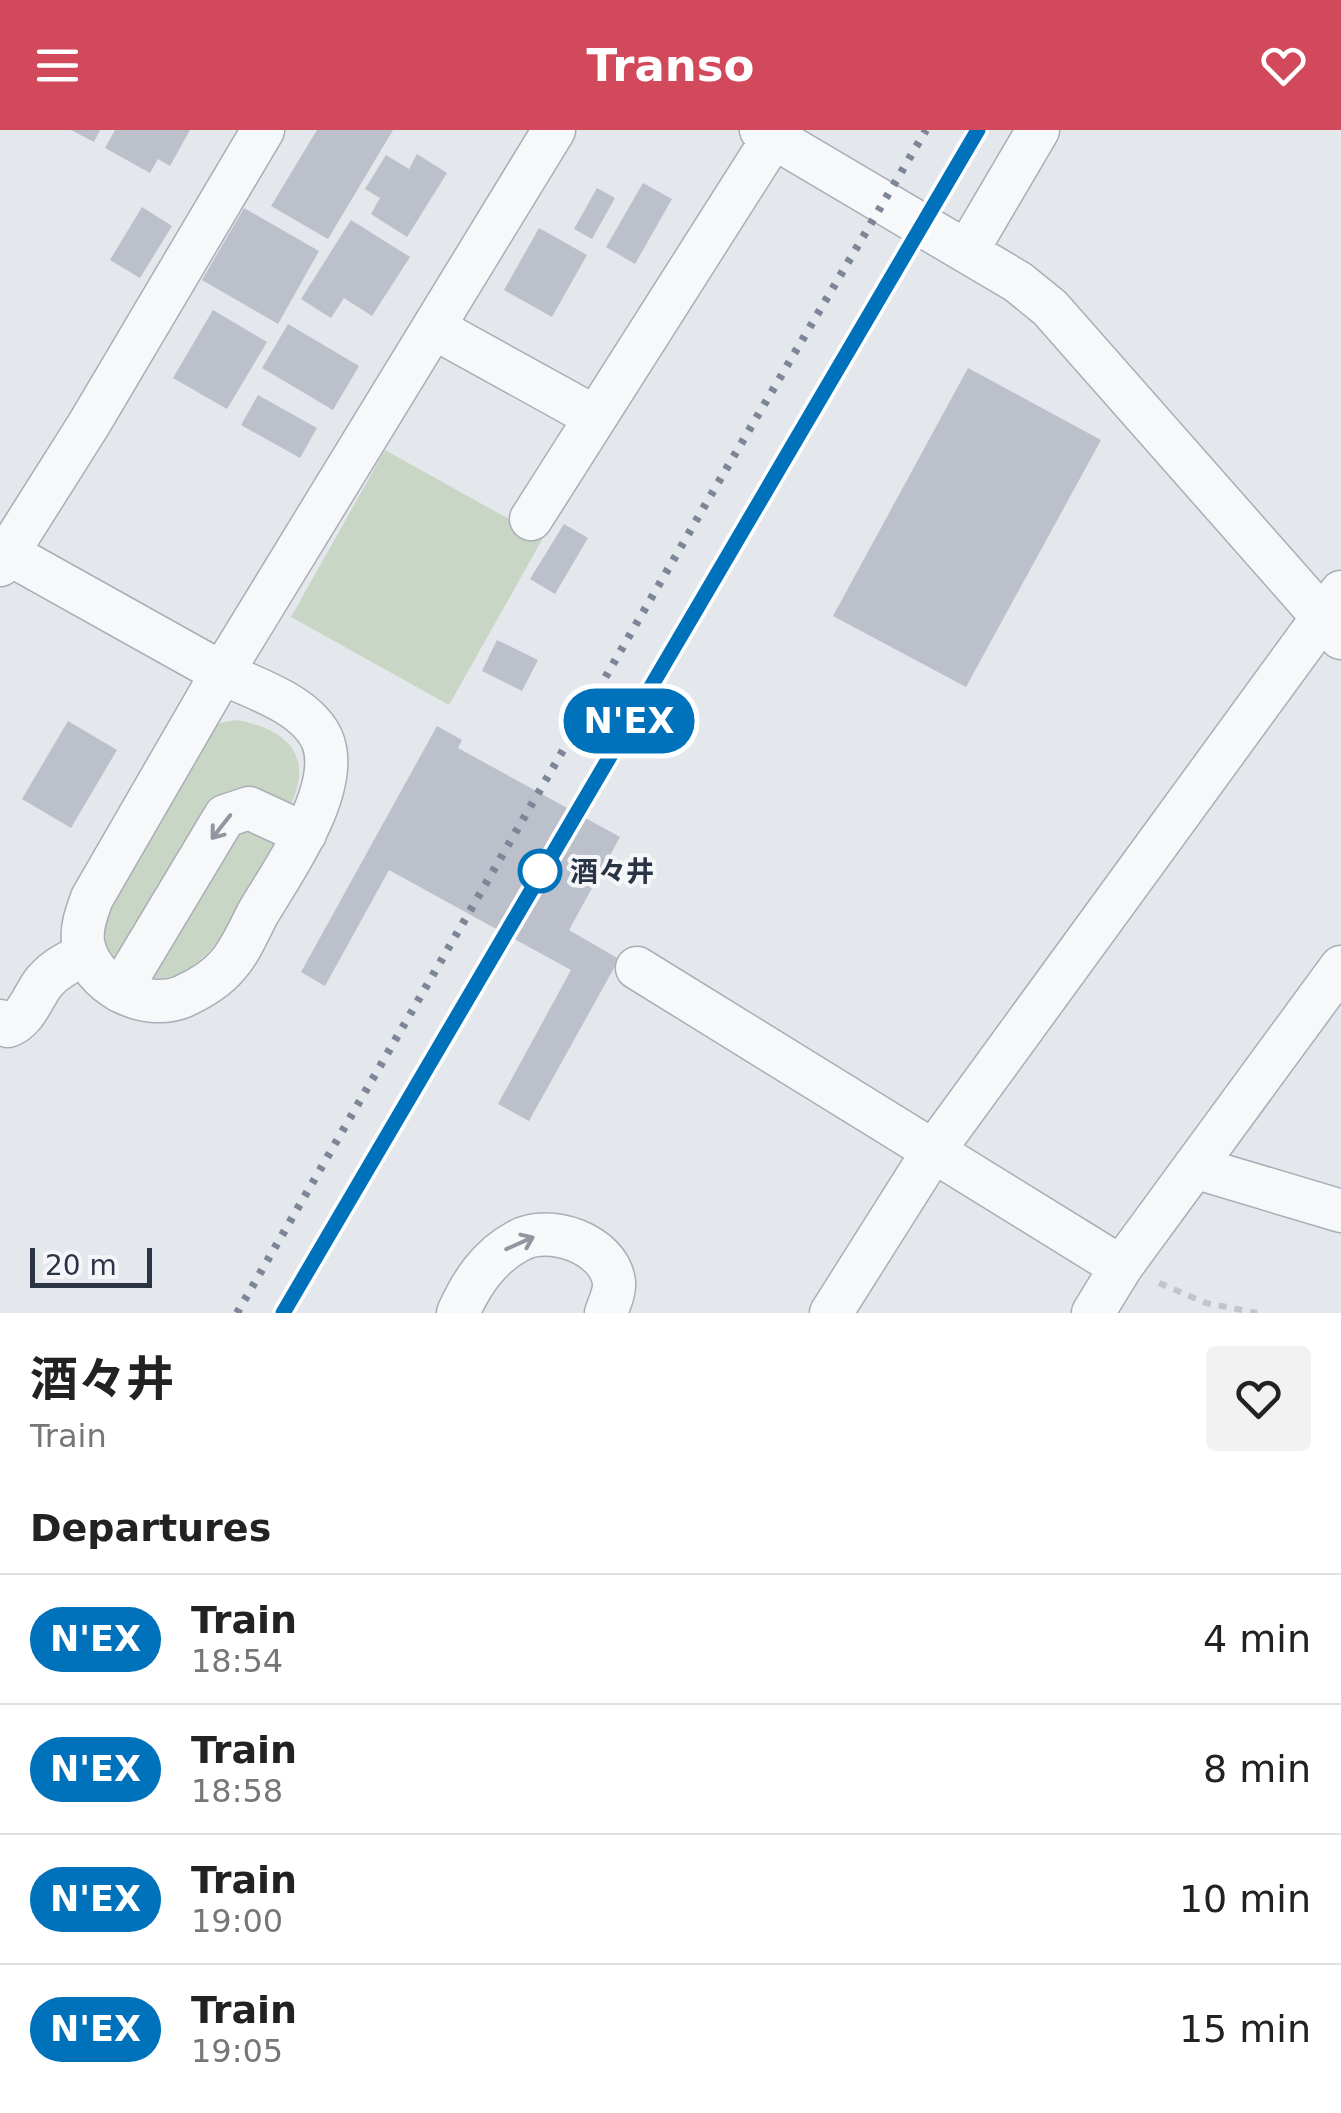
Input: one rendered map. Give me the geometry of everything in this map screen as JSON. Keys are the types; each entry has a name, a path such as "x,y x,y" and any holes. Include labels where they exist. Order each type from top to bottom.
{"street":[{"path":"263,130 89,424 2,556 222,673 297,710 321,738 326,753 326,770 304,834 228,966 205,985 165,1002 148,1001 120,991 104,980 86,955 82,938 92,898 222,673 554,130"},
{"path":"967,252 1038,130"},
{"path":"531,520 771,132 1018,282 1050,308 1335,615 932,1153 831,1313"},
{"path":"434,328 595,418"},
{"path":"120,991 225,816 250,808 304,834"},
{"path":"0,1021 8,1026 18,1022 52,974 86,955"},
{"path":"1092,1313 1120,1267 1341,967"},
{"path":"637,968 1120,1267"},
{"path":"1194,1167 1341,1210"},
{"path":"458,1313 471,1285 495,1257 521,1238 548,1235 578,1240 606,1262 614,1285 606,1313"}],"path":[{"path":"1120,1267 1206,1303 1257,1313"}],"green space":[{"path":"385,450 543,538 449,705 291,617"},
{"path":"237,720 274,732 295,753 299,766 294,798 284,817 242,794 119,965 104,944 103,924 207,731 220,723"},
{"path":"241,827 281,831 246,899 231,924 196,964 175,975 153,978"}],"building":[{"path":"71,130 100,130 94,142"},
{"path":"115,130 190,130 170,166 158,159 150,173 105,148"},
{"path":"317,130 393,130 328,239 271,206"},
{"path":"417,154 447,173 407,237 371,214 380,198 365,189 386,155 409,169"},
{"path":"643,183 672,199 635,264 606,247"},
{"path":"597,188 615,198 592,239 574,229"},
{"path":"142,207 172,226 140,278 110,260"},
{"path":"244,208 319,251 278,324 202,280"},
{"path":"351,220 410,257 372,316 344,298 331,318 301,299"},
{"path":"539,228 587,255 552,317 504,290"},
{"path":"213,310 267,342 227,409 173,378"},
{"path":"288,324 359,366 333,410 262,368"},
{"path":"968,368 1101,440 966,687 833,616"},
{"path":"258,395 317,428 300,458 241,425"},
{"path":"564,524 588,538 555,594 530,579"},
{"path":"497,640 538,660 522,691 482,671"},
{"path":"68,721 117,750 71,828 22,799"},
{"path":"437,726 462,740 458,748 620,837 569,930 619,959 529,1121 498,1104 571,970 389,870 325,986 301,972"}],"railway":[{"path":"237,1313 926,130"},
{"path":"283,1313 978,130"}],"train":[{"name":"N'EX","path":"283,1313 978,130"}],"place":[{"name":"酒々井","path":"540,871"}]}
